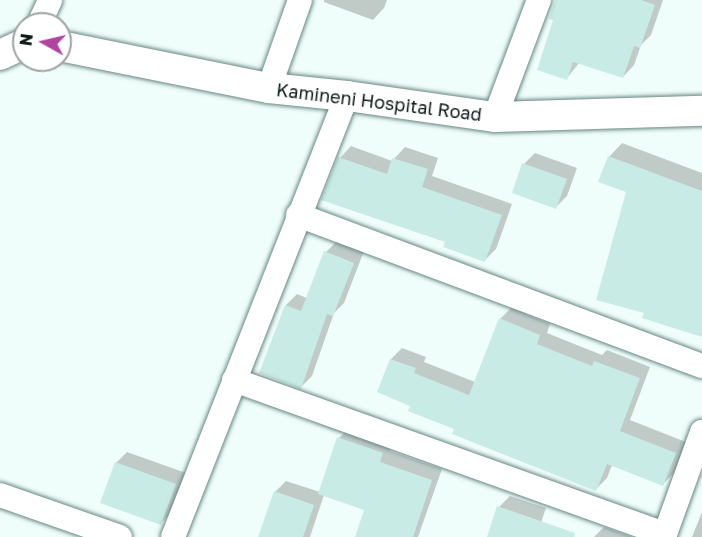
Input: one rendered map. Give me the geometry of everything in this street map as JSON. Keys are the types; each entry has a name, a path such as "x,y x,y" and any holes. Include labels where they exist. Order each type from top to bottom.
{"street":[{"path":"269,88 300,0"},
{"path":"495,117 539,0"},
{"name":"Kamineni Hospital Road","path":"72,48 269,88 347,96 495,117 702,111"},
{"path":"173,537 298,215 347,96"},
{"path":"298,215 702,366"},
{"path":"234,380 665,536 702,432"},
{"path":"0,495 120,537"}],"building":[{"path":"555,0 641,0 655,5 640,48 634,46 623,78 573,62 567,80 537,70 553,20 549,19"},
{"path":"608,156 702,191 702,337 642,318 644,313 596,300 626,192 598,182"},
{"path":"338,157 387,174 392,158 428,169 422,187 502,215 485,262 443,247 445,242 321,200"},
{"path":"522,163 567,179 556,209 512,193"},
{"path":"324,251 354,263 333,316 327,314 301,389 259,373 285,305 301,311"},
{"path":"499,318 540,335 537,344 592,366 594,361 640,378 620,431 676,453 663,486 607,464 596,491 452,434 454,429 408,411 410,406 377,392 390,359 416,368 414,373 469,395"},
{"path":"337,437 383,453 380,462 432,480 413,537 355,537 364,510 318,494"},
{"path":"115,462 176,484 161,525 100,503"},
{"path":"274,491 314,505 303,537 258,537"},
{"path":"497,506 575,533 574,537 487,537"}]}
